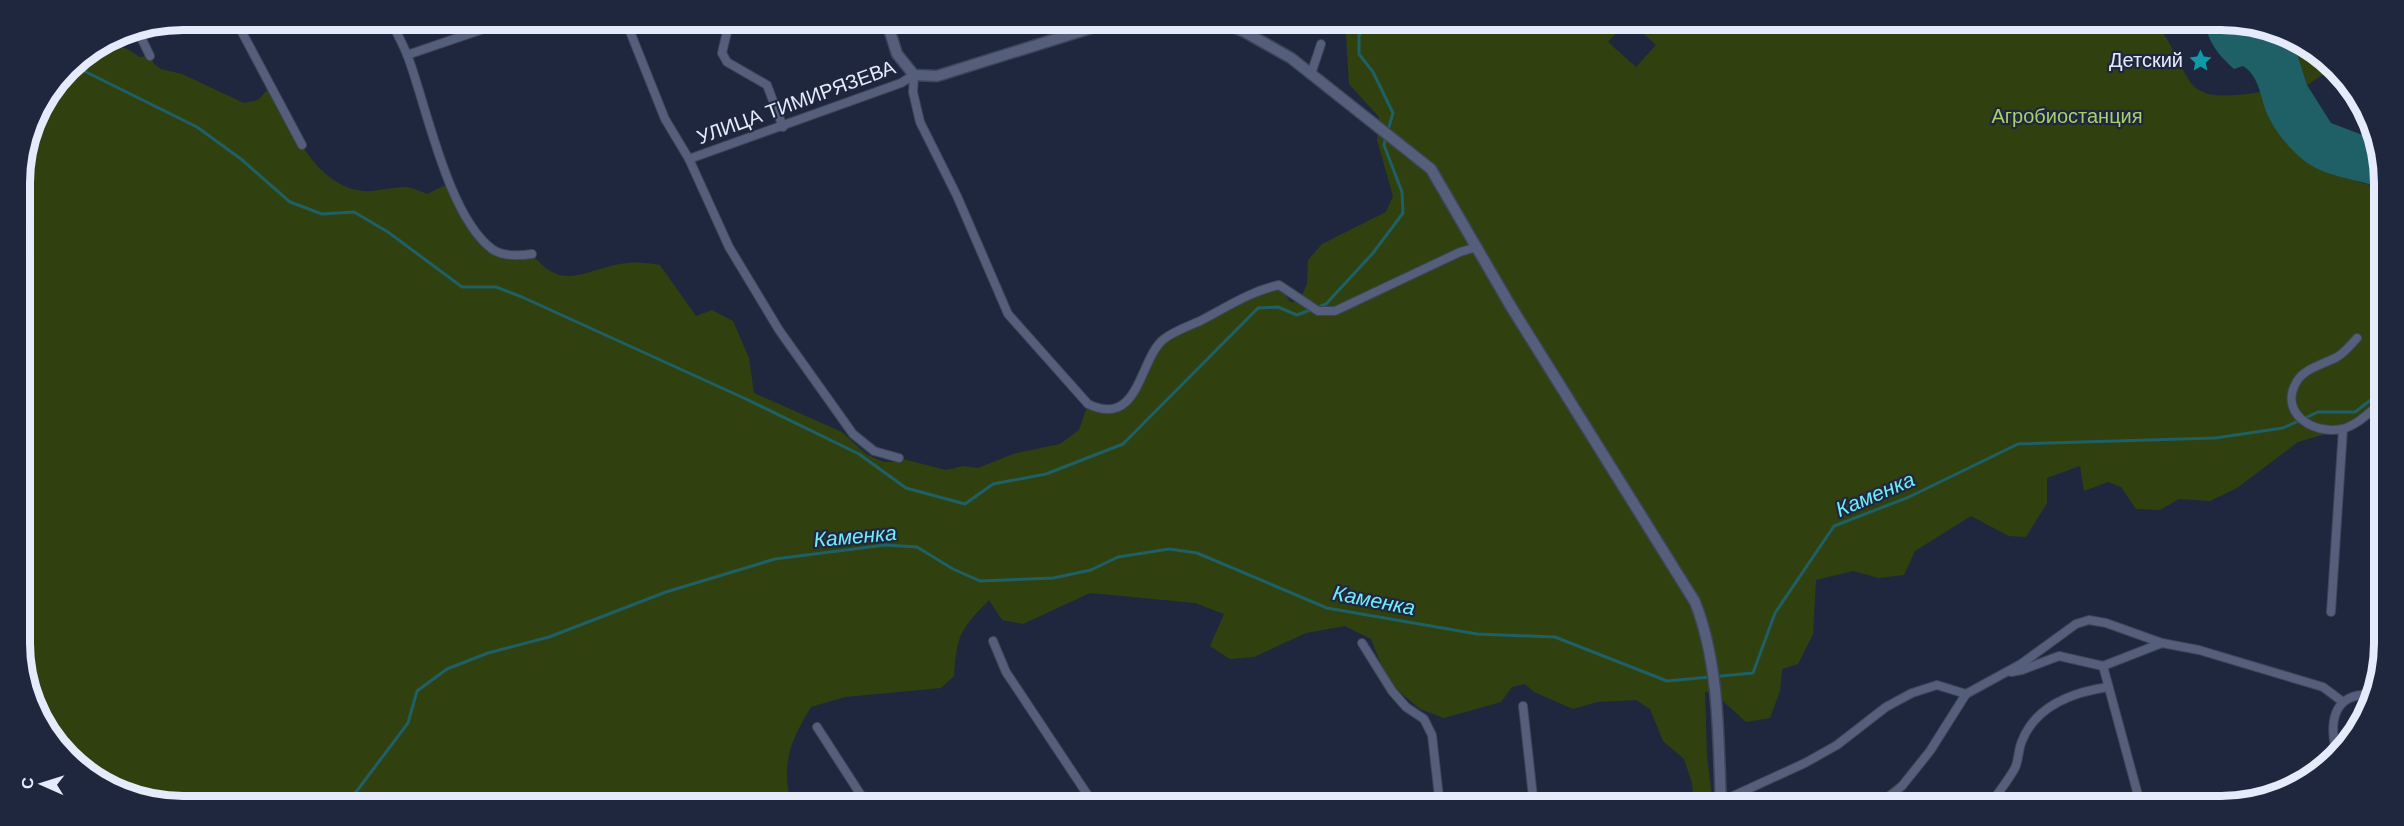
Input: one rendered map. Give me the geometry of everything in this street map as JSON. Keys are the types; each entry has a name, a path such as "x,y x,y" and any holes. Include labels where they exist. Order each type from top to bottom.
{"street":[{"path":"240,30 302,145"},
{"path":"395,30 407,55 453,191 474,232 494,251 516,257 532,254"},
{"path":"407,55 472,30"},
{"name":"УЛИЦА ТИМИРЯЗЕВА","path":"629,30 665,119 689,159 729,247 779,330 853,434 874,451 899,458"},
{"path":"728,30 722,53 727,63 767,85 783,127"},
{"path":"889,30 897,54 914,75 913,92 920,122 957,196 1008,315 1088,404 1100,410 1116,407 1137,391 1162,340 1258,290 1280,285 1318,311 1335,311 1460,252 1477,248"},
{"path":"914,75 937,76 1077,30"},
{"path":"1243,30 1292,58 1431,169 1477,248 1695,602 1706,629 1711,655 1720,796"},
{"path":"141,36 150,56"},
{"path":"1311,74 1321,44"},
{"name":"УЛИЦА ТИМИРЯЗЕВА","path":"689,159 901,83 914,75"},
{"path":"2357,338 2339,357 2300,377 2293,388 2291,403 2294,412 2304,424 2323,429 2343,429 2365,417 2374,409"},
{"path":"2331,612 2343,429"},
{"path":"1890,796 1902,786 1930,751 1966,694 2021,664 2076,624 2089,620 2141,633 2162,643 2199,650 2323,687 2343,702"},
{"path":"993,640 1006,672 1088,796"},
{"path":"1362,643 1386,682 1406,707 1424,719 1432,735 1439,796"},
{"path":"2004,672 2022,670 2059,656 2103,666 2162,643"},
{"path":"2103,666 2138,796"},
{"path":"1737,796 1805,764 1837,745 1886,707 1912,693 1936,685 1966,694"},
{"path":"1996,796 2015,767 2022,739 2030,725 2055,703 2070,695 2108,687"},
{"path":"2335,745 2332,733 2334,720 2343,702 2355,695 2364,695"},
{"path":"1522,706 1533,796"},
{"path":"817,727 862,796"}],"green space":[{"name":"Агробиостанция","path":"1346,30 1619,30 1608,42 1636,67 1656,45 1640,30 2161,30 2186,75 2202,92 2234,95 2261,92 2268,117 2328,173 2374,186 2374,407 2343,429 2298,442 2237,488 2210,501 2179,499 2160,510 2136,509 2121,487 2108,482 2084,491 2080,466 2047,478 2047,503 2026,537 2009,536 1971,516 1915,551 1904,575 1879,578 1853,571 1816,580 1813,634 1798,664 1782,669 1780,691 1770,718 1746,722 1714,693 1705,692 1707,756 1712,796 1693,796 1692,783 1684,759 1663,741 1650,709 1636,700 1597,702 1573,709 1534,692 1525,684 1512,687 1501,702 1444,718 1420,709 1396,689 1381,664 1371,639 1345,626 1306,633 1254,657 1230,659 1210,646 1224,614 1195,603 1090,593 1023,624 1002,620 989,600 966,626 959,641 954,676 941,688 845,697 811,707 797,732 789,755 787,778 789,796 163,795 125,784 90,764 62,736 38,692 31,663 30,643 31,163 42,125 56,98 75,75 98,56 114,47 124,48 139,57 150,56 154,64 161,69 182,74 244,103 258,100 270,87 306,151 331,178 346,187 374,191 405,187 427,194 450,183 474,232 493,251 532,254 544,266 555,273 566,276 627,263 660,265 696,316 712,310 733,321 749,358 754,393 842,432 866,454 884,462 894,462 899,458 946,470 963,466 978,468 1013,454 1060,444 1079,430 1088,404 1116,407 1128,399 1162,340 1279,285 1290,302 1299,302 1307,284 1308,260 1322,244 1386,212 1393,196 1377,140 1379,117 1349,84"},
{"path":"2296,50 2326,72 2307,85"}],"shaded area":[{"path":"2207,30 2241,31 2260,35 2296,50 2307,85 2331,123 2367,137 2374,173 2374,185 2319,170 2296,154 2269,118 2253,76 2243,66 2234,69 2223,59"}],"waterway":[{"path":"1364,30 1359,35 1359,54 1373,72 1393,113 1388,130"},
{"path":"81,70 197,127 241,159 290,202 322,214 354,212 388,232 462,287 496,287 522,297 746,399 859,454 906,488 965,504 993,484 1046,474 1123,444 1258,308 1278,307 1297,315 1326,304 1373,253 1403,213 1402,192 1384,145 1386,136"},
{"name":"Каменка","path":"353,796 408,723 417,691 447,669 488,653 549,637 666,592 775,559 885,545 917,547 953,569 980,581 1053,578 1091,570 1118,557 1169,549 1197,553 1327,608 1477,634 1555,637 1667,681 1753,673 1775,613 1834,526 1909,497 2018,444 2215,438 2283,428 2318,412 2355,412 2374,398"}],"place":[{"name":"Детский","path":"2201,60"}]}
